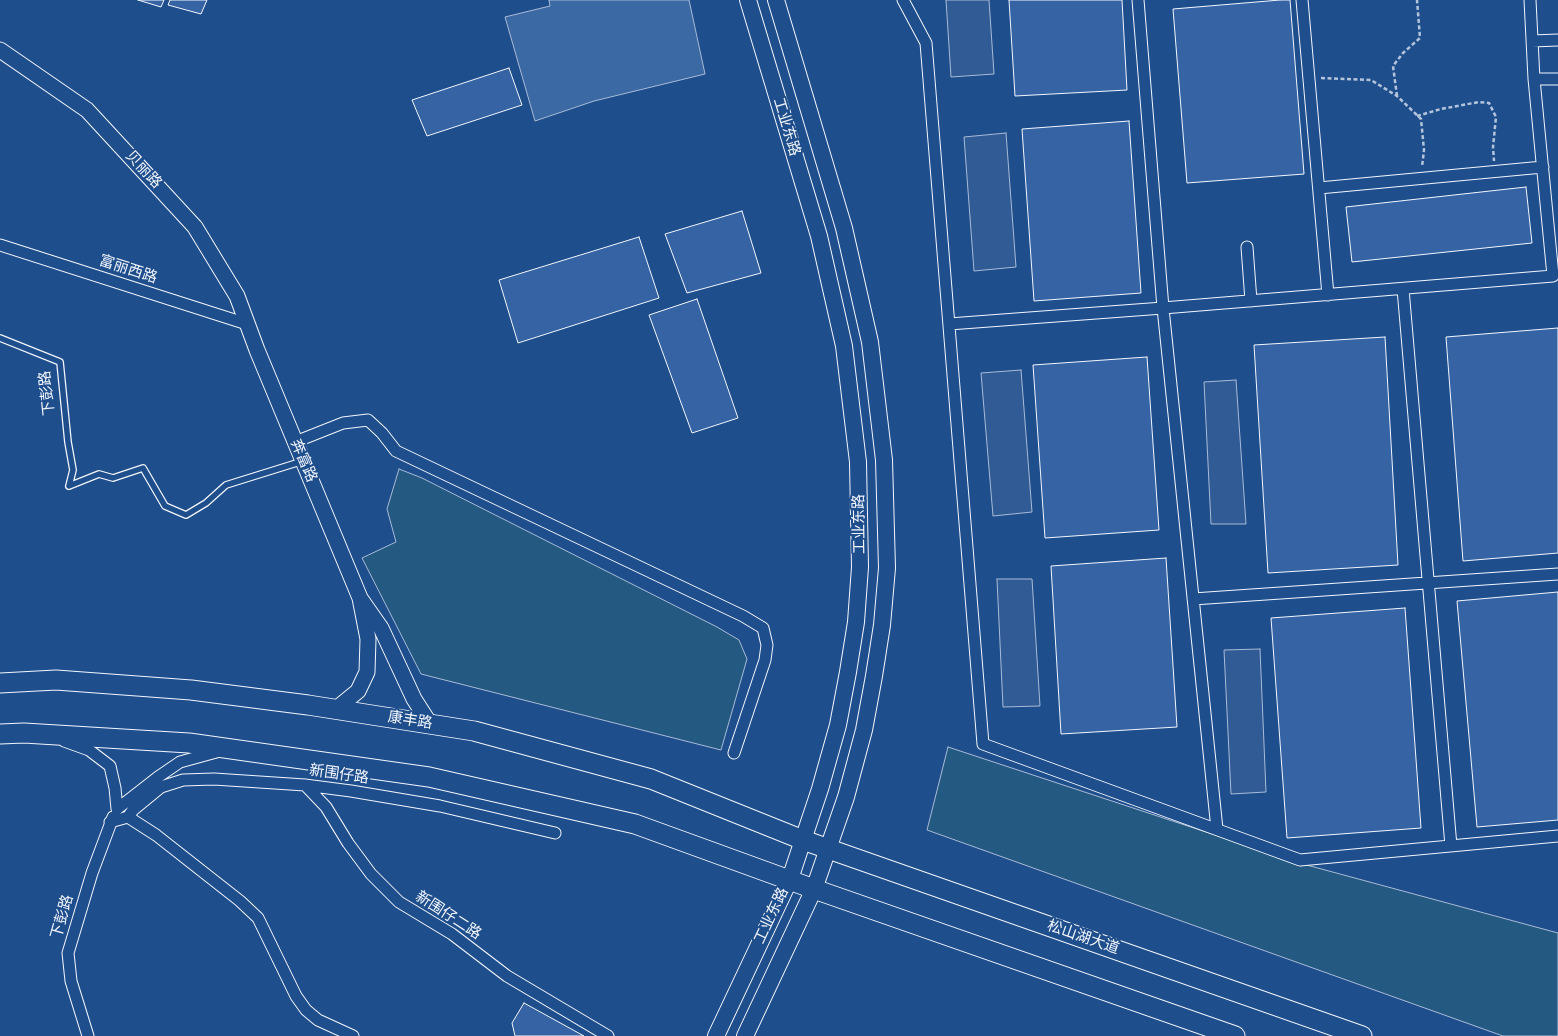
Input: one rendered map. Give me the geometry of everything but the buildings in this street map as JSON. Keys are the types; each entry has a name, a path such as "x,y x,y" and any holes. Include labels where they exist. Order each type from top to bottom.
{"main road":[{"name":"工业东路","path":"716,1036 790,879 820,789 838,725 856,622 860,567 858,462 844,346 819,236 748,0"},
{"name":"工业东路","path":"745,1036 814,889 846,797 864,730 882,625 887,568 884,460 870,342 844,228 776,0"},
{"name":"康丰路","path":"0,683 56,680 191,690 336,709 474,731 651,779 803,840"},
{"path":"0,734 46,734 189,743 429,776 635,824 814,889 1235,1036"},
{"name":"松山湖大道","path":"803,840 1362,1036"}],"street":[{"path":"903,0 926,43 983,744 1300,860 1558,836"},
{"path":"1138,0 1163,308 1216,830"},
{"path":"1302,0 1328,295"},
{"path":"949,324 1553,276 1534,79 1530,0"},
{"path":"1532,41 1558,40"},
{"name":"贝丽路","path":"0,50 87,110 177,207 195,227 237,296 247,324"},
{"path":"1534,79 1558,79"},
{"path":"1319,188 1543,167"},
{"name":"富丽西路","path":"0,245 247,324"},
{"path":"1247,248 1251,301"},
{"path":"1403,288 1451,846"},
{"name":"奔富路","path":"247,324 360,598"},
{"path":"295,442 343,423 368,420 382,432 396,451 743,616 763,628 767,645 765,660 734,753"},
{"path":"1193,599 1558,574"},
{"path":"336,709 358,691 367,672 368,639 360,598"},
{"path":"360,598 381,628 414,699 430,724"},
{"path":"46,734 89,750 110,766 117,809"},
{"name":"下彭路","path":"88,1036 71,981 68,953 92,873 110,822 117,809 180,762 229,749"},
{"name":"新围仔路","path":"128,817 133,810 161,787 183,780 214,779 351,790 440,806 555,833"},
{"name":"新围仔二路","path":"305,785 326,807 348,843 371,874 399,902 452,934 507,976 608,1036"},
{"path":"110,822 128,817 156,835 240,901 258,918 296,996 306,1010 318,1020 353,1036"}],"lane":[{"name":"下彭路","path":"0,338 60,362 68,442 73,470 69,486 99,474 113,478 143,468 165,506 186,515 206,502 226,485 303,461"}],"path":[{"path":"1397,96 1393,66 1403,53 1420,38 1417,0"},
{"path":"1309,78 1371,80 1397,96 1421,119 1424,150 1421,178"},
{"path":"1417,116 1441,109 1489,102 1496,117 1493,147 1495,172"}],"shaded area":[{"path":"549,0 689,0 705,74 594,101 535,121 505,17 550,6"},
{"path":"946,0 989,0 994,74 951,77"},
{"path":"1006,133 1016,267 974,271 964,137"},
{"path":"1021,370 1032,512 993,516 981,373"},
{"path":"1236,380 1246,524 1211,524 1204,382"},
{"path":"399,469 422,478 717,627 739,640 747,659 721,750 421,674 362,558 396,542 387,509"},
{"path":"997,579 1032,579 1040,706 1003,707"},
{"path":"1260,649 1266,792 1231,794 1224,650"},
{"path":"948,747 1303,864 1558,933 1558,1036 1503,1036 927,830"}]}
